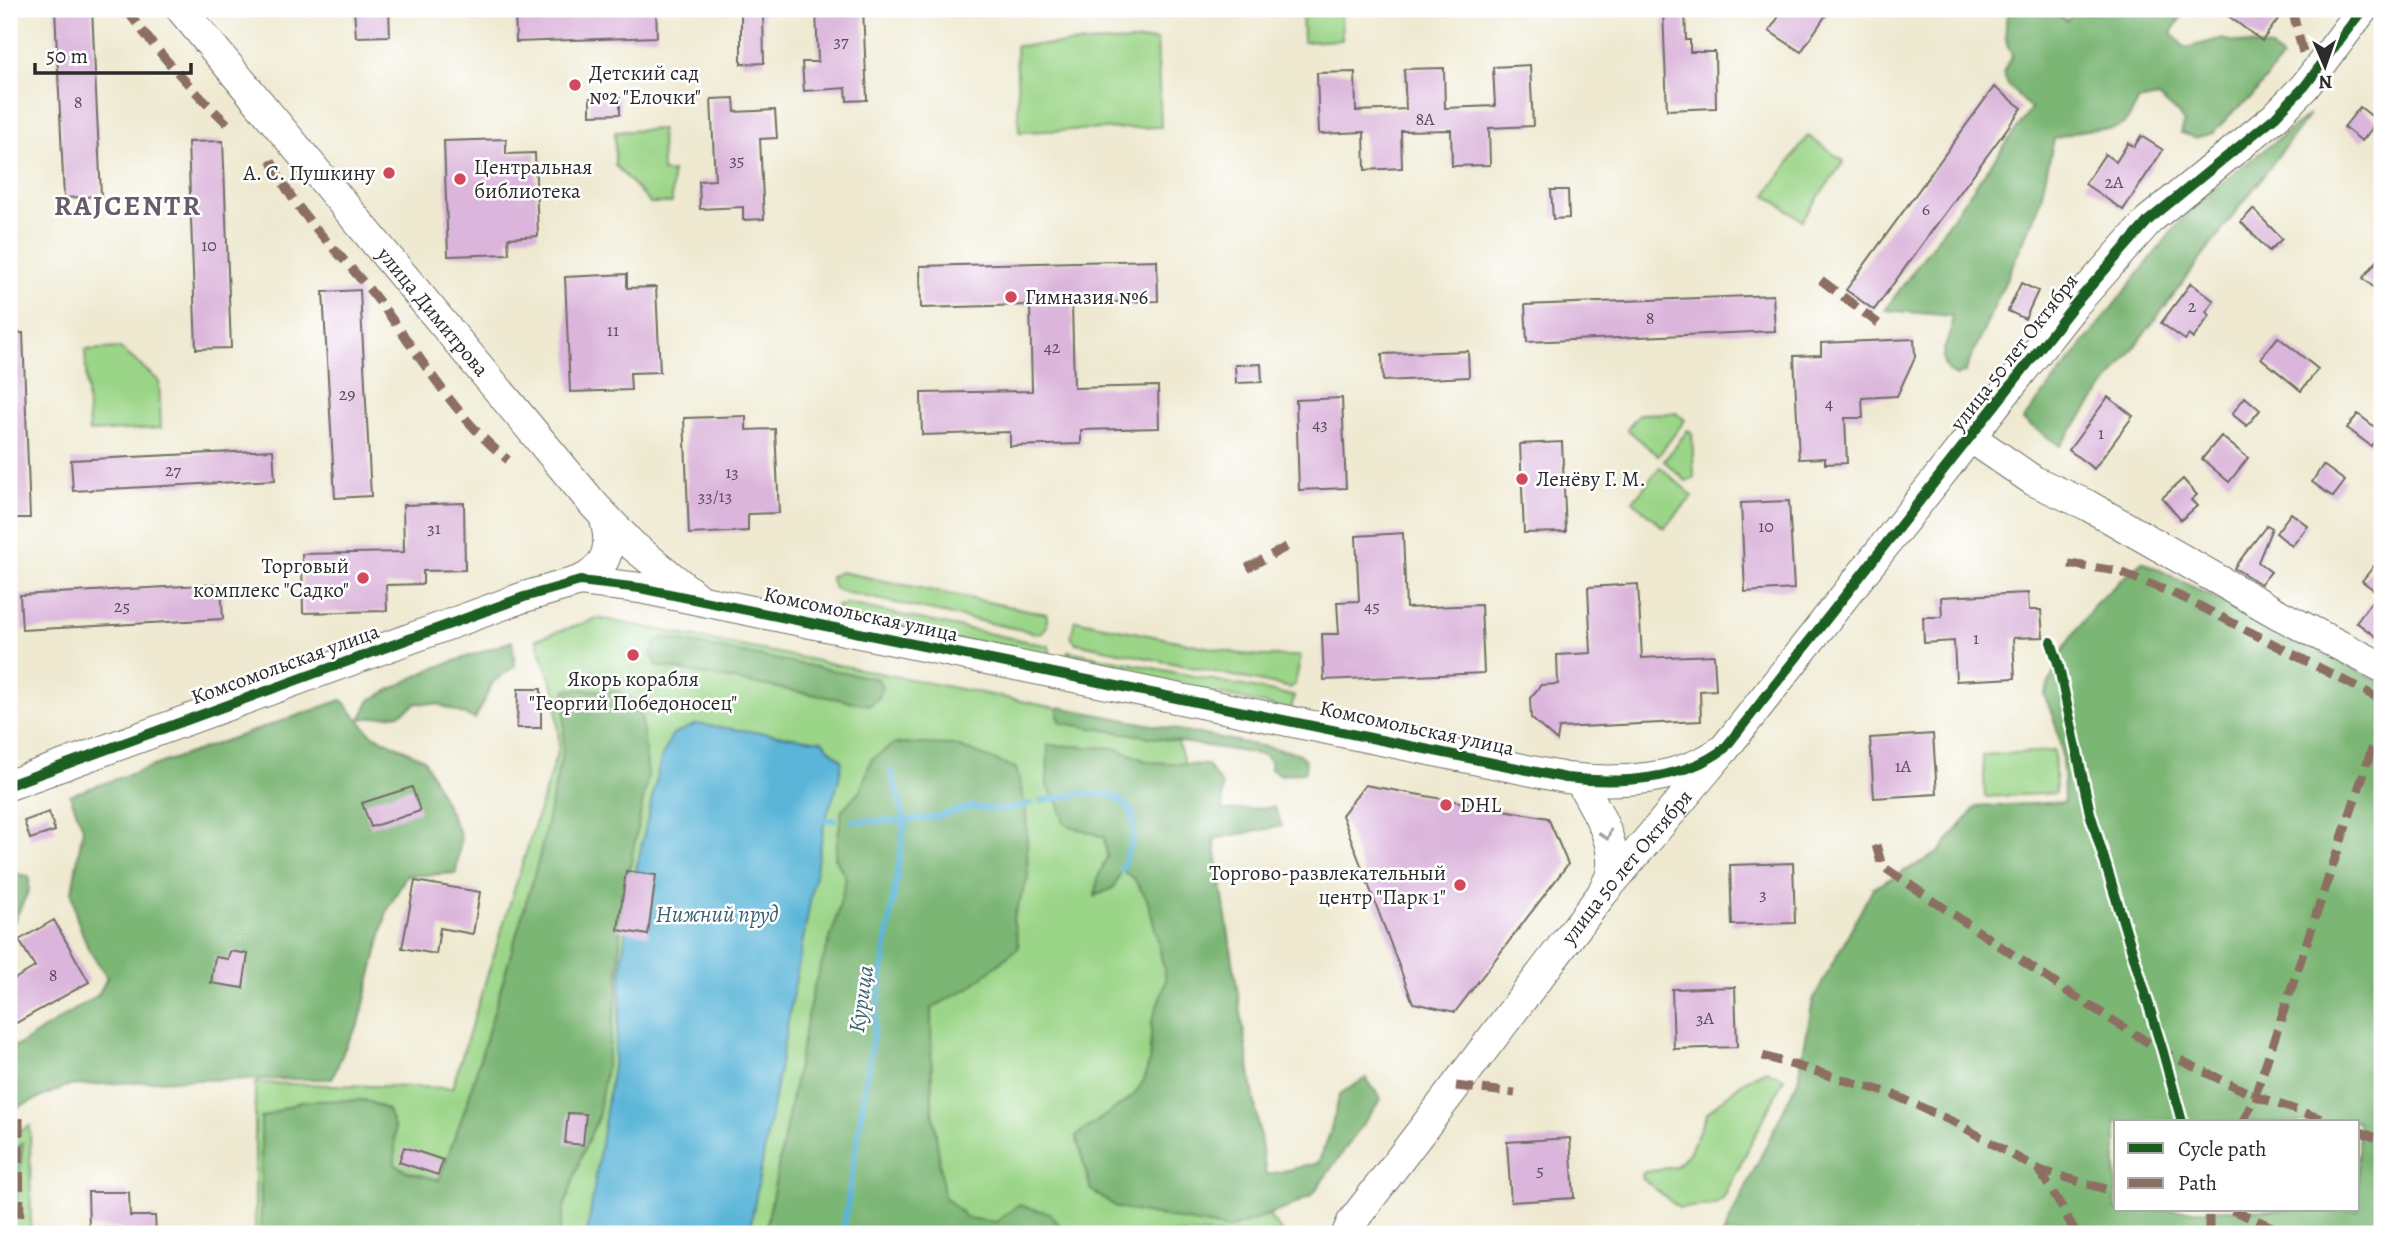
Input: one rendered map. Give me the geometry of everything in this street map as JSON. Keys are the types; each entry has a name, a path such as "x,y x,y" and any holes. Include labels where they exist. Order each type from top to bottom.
{"street":[{"name":"улица Димитрова","path":"181,9 604,516 632,545 701,601"},
{"name":"улица 50 лет Октября","path":"1347,1234 1352,1222 1602,894 1725,748 2074,305 2149,220 2275,117 2305,86 2362,9"},
{"path":"1970,437 2034,481 2087,505 2280,615 2382,667"},
{"path":"580,581 598,569 604,560 609,540 604,516"},
{"name":"Комсомольская улица","path":"9,785 501,605 580,581 640,588 1516,769 1579,779 1620,779 1678,772 1711,759 1725,748"},
{"path":"1579,779 1599,814 1609,844 1611,873 1602,894"}],"green space":[{"path":"1302,9 1341,9 1342,40 1303,42"},
{"path":"2008,9 2050,9 2067,21 2076,9 2186,9 2171,33 2185,48 2220,39 2271,48 2282,58 2252,97 2213,133 2195,138 2181,133 2184,123 2178,114 2158,97 2138,101 2127,121 2121,126 2081,131 2054,139 2039,206 1965,372 1956,376 1943,362 1952,316 1885,310 2031,109 2008,85 2003,73 2012,55 2006,39"},
{"path":"1157,40 1161,127 1019,132 1016,46"},
{"path":"2309,115 2060,446 2023,420 2193,205"},
{"path":"661,129 662,172 672,172 672,203 650,203 615,165 615,132"},
{"path":"1808,136 1844,161 1802,220 1766,195"},
{"path":"120,348 159,381 161,428 89,432 85,350"},
{"path":"1676,413 1685,420 1658,456 1627,429 1640,414"},
{"path":"1688,430 1692,433 1694,478 1686,481 1664,461"},
{"path":"1660,467 1693,496 1664,528 1633,501"},
{"path":"2142,561 2382,683 2382,1234 1723,1234 1798,1080 1813,1000 1873,888 1938,853 1976,807 2064,802 2061,748 2044,695 2064,648 2095,604"},
{"path":"841,572 1047,614 1047,626 1041,634 844,592 834,588 830,576"},
{"path":"848,604 1049,646 1051,657 1048,661 840,616 837,606"},
{"path":"599,618 1174,731 1206,829 1268,1215 1284,1234 255,1234 255,1083 452,1088 559,747 556,695 536,639"},
{"path":"1075,620 1241,654 1301,656 1295,684 1291,688 1076,643 1071,637"},
{"path":"665,638 878,679 882,688 879,697 870,705 658,666 651,653 657,641"},
{"path":"512,641 515,666 493,682 475,719 438,704 417,703 400,714 360,719 370,700 429,670"},
{"path":"1068,651 1294,696 1291,710 1065,661"},
{"path":"566,689 619,691 636,702 641,715 648,775 621,912 618,990 598,1118 581,1157 564,1208 559,1234 261,1234 261,1118 302,1101 365,1100 388,1110 395,1130 395,1165 409,1172 439,1180 467,1103 539,858 563,750"},
{"path":"342,700 371,734 424,759 461,836 456,873 406,876 387,911 359,1024 347,1043 332,1079 175,1080 67,1086 9,1111 9,1047 19,1045 98,995 107,978 88,948 76,916 72,892 83,828 70,795"},
{"path":"1059,707 1298,753 1306,761 1305,772 1282,775 1270,769 1270,761 1264,755 1061,723 1058,716"},
{"path":"895,743 954,745 1016,768 1026,809 1028,878 1013,919 1019,947 969,988 931,1008 932,1104 944,1196 967,1218 996,1222 1018,1205 1050,1213 1066,1234 765,1234 813,989 834,927 846,879 835,857 842,810 861,789 871,760"},
{"path":"1048,745 1115,748 1149,762 1207,765 1222,785 1223,811 1274,807 1282,826 1214,839 1266,1175 1318,1163 1329,1136 1340,1094 1366,1078 1381,1099 1312,1195 1287,1208 1229,1229 1118,1208 1091,1190 1076,1136 1133,1096 1144,1080 1149,1062 1152,1021 1166,980 1147,899 1134,879 1122,870 1113,888 1095,896 1098,877 1107,857 1104,837 1064,824 1059,804 1047,786"},
{"path":"2054,751 2056,793 1985,797 1983,755"},
{"path":"12,873 29,876 29,890 9,931 9,875"},
{"path":"1766,1070 1784,1078 1723,1199 1713,1205 1679,1208 1643,1179 1642,1174 1645,1172 1675,1167 1689,1153 1707,1113 1742,1082"},
{"path":"30,1126 31,1234 9,1234 9,1136"},
{"path":"23,1143 16,1209 9,1233 9,1153"}],"water":[{"name":"Нижний пруд","path":"696,724 822,741 842,761 838,784 825,820 749,1234 587,1234 614,1059 629,901 661,759 672,735"}],"building":[{"path":"55,9 92,9 101,196 64,198"},
{"path":"354,9 389,9 390,36 356,37"},
{"path":"515,9 656,9 657,37 516,42"},
{"path":"741,9 763,9 764,63 741,64"},
{"path":"816,9 863,9 867,100 847,101 846,88 804,91 802,62 818,62"},
{"path":"1685,9 1686,40 1690,40 1690,52 1715,52 1716,108 1667,110 1663,10"},
{"path":"1784,9 1830,9 1801,52 1769,31"},
{"path":"2219,9 2272,9 2281,15 2262,41"},
{"path":"1530,65 1533,126 1489,128 1490,165 1452,166 1451,130 1401,131 1402,168 1365,170 1364,132 1319,134 1317,73 1355,72 1356,111 1406,109 1404,69 1444,68 1445,108 1495,106 1493,67"},
{"path":"1994,87 2022,108 1874,310 1846,290"},
{"path":"590,98 620,98 620,114 590,115"},
{"path":"734,98 735,112 775,110 777,138 760,139 764,219 743,220 743,207 700,209 699,181 715,180 711,99"},
{"path":"2360,107 2378,121 2362,141 2344,127"},
{"path":"2141,136 2163,150 2123,210 2085,184 2105,154 2116,162 2128,143 2134,147"},
{"path":"506,139 506,154 535,153 538,236 508,238 509,254 448,256 444,141"},
{"path":"223,141 231,348 196,349 188,142"},
{"path":"1551,190 1568,190 1569,218 1553,219"},
{"path":"2253,209 2282,239 2269,251 2241,222"},
{"path":"2382,255 2382,295 2363,278"},
{"path":"1157,260 1158,301 1072,303 1074,388 1158,386 1159,428 1081,430 1081,444 1010,446 1010,432 922,435 921,393 1032,391 1030,305 921,308 920,266"},
{"path":"627,274 627,288 656,287 660,372 630,373 631,390 570,392 565,277"},
{"path":"2021,283 2038,291 2025,319 2008,311"},
{"path":"2191,283 2214,301 2206,312 2210,315 2193,339 2189,335 2185,340 2161,323"},
{"path":"360,290 371,496 335,498 323,292"},
{"path":"1773,295 1775,331 1527,342 1525,305"},
{"path":"9,333 23,333 30,518 9,518"},
{"path":"2278,337 2318,369 2301,391 2261,358"},
{"path":"1914,339 1915,357 1897,396 1862,398 1863,418 1845,418 1847,463 1825,464 1825,458 1799,459 1794,356 1821,355 1821,343"},
{"path":"1468,351 1469,377 1383,381 1382,354"},
{"path":"1261,364 1262,382 1236,383 1235,365"},
{"path":"2108,397 2133,416 2094,469 2069,450"},
{"path":"2245,397 2260,410 2247,426 2232,414"},
{"path":"1342,398 1346,488 1299,490 1296,400"},
{"path":"2358,414 2381,432 2371,446 2347,428"},
{"path":"746,416 746,430 775,429 779,513 748,514 748,531 689,534 684,418"},
{"path":"2221,436 2248,458 2229,482 2202,459"},
{"path":"1562,442 1566,532 1524,533 1520,444"},
{"path":"273,450 275,480 73,491 71,460"},
{"path":"2323,465 2345,481 2333,497 2312,482"},
{"path":"2183,479 2197,495 2191,500 2197,506 2181,520 2162,498"},
{"path":"1789,501 1794,589 1745,592 1741,503"},
{"path":"464,503 465,570 423,571 423,584 386,585 387,611 303,613 302,554 404,552 403,505"},
{"path":"2291,513 2308,526 2292,546 2276,533"},
{"path":"2267,525 2272,528 2258,562 2271,572 2261,584 2234,568"},
{"path":"1403,533 1406,608 1481,605 1484,673 1324,680 1322,634 1339,634 1337,602 1359,601 1356,536"},
{"path":"2382,556 2382,641 2356,622 2378,593 2362,581"},
{"path":"221,584 223,619 22,630 20,595"},
{"path":"1638,584 1642,658 1714,655 1716,690 1700,691 1701,721 1559,728 1557,741 1531,718 1530,698 1541,685 1558,684 1557,655 1591,653 1588,587"},
{"path":"2028,593 2029,610 2041,610 2043,637 2013,638 2015,678 1956,681 1954,641 1924,643 1923,617 1942,617 1941,597"},
{"path":"518,689 541,689 541,728 517,728"},
{"path":"1933,734 1937,794 1874,798 1870,738"},
{"name":"Торгово-развлекательный центр \"Парк 1\"","path":"1365,785 1548,818 1568,864 1455,1012 1413,1003 1342,815"},
{"path":"412,787 420,811 371,827 362,803"},
{"path":"49,812 55,831 30,839 24,821"},
{"path":"1793,863 1795,923 1732,925 1730,865"},
{"path":"626,871 656,875 648,935 618,930"},
{"path":"415,881 480,892 473,934 440,928 436,954 402,948"},
{"path":"54,920 89,982 9,1027 9,982 35,967 19,940"},
{"path":"230,951 248,954 243,988 211,983 215,957 228,959"},
{"path":"1735,987 1737,1047 1674,1049 1672,989"},
{"path":"568,1113 586,1114 583,1145 565,1143"},
{"path":"1570,1138 1574,1198 1511,1202 1507,1142"},
{"path":"404,1147 443,1160 438,1175 399,1162"},
{"path":"88,1192 129,1192 130,1216 155,1216 156,1234 122,1234 122,1228 89,1228"}],"waterway":[{"name":"Курица","path":"843,1234 905,821 891,771"},
{"path":"1041,801 1084,793 1115,796 1132,811 1134,834 1122,869"},
{"path":"853,821 905,821 935,817 972,807 1003,810 1030,804"},
{"path":"825,820 835,820"}],"marked path":[{"path":"126,9 176,70 231,127"},
{"path":"2292,9 2303,53"},
{"path":"271,160 306,217 363,281 454,404 508,460"},
{"path":"1821,280 1879,324"},
{"path":"1247,568 1290,545"},
{"path":"2069,564 2118,571 2184,598 2382,700"},
{"path":"2244,1120 2255,1096 2382,719"},
{"path":"1876,845 1882,866 2068,992 2163,1052 2255,1096 2325,1120"},
{"path":"1763,1056 1892,1094 1958,1124 2039,1170 2114,1191"},
{"path":"1456,1086 1515,1093"},
{"path":"19,1118 20,1234"},
{"path":"2360,1132 2382,1140"},
{"path":"2039,1170 2076,1234"},
{"path":"2209,1212 2209,1234"},
{"path":"2237,1212 2289,1234"}],"cycle path":[{"path":"9,785 524,597 580,581 640,588 1566,778 1628,780 1670,774 1708,759 1725,748 2074,305 2149,220 2275,117 2305,86 2363,9"},
{"path":"2051,642 2058,663 2090,813 2181,1120"}],"place":[{"name":"Детский сад №2 \"Елочки\"","path":"575,85"},
{"name":"А. С. Пушкину","path":"389,173"},
{"name":"Центральная библиотека","path":"460,179"},
{"name":"Гимназия №6","path":"1011,297"},
{"name":"Ленёву Г. М.","path":"1522,479"},
{"name":"Торговый комплекс \"Садко\"","path":"363,578"},
{"name":"Якорь корабля \"Георгий Победоносец\"","path":"633,655"},
{"name":"DHL","path":"1446,805"},
{"name":"Торгово-развлекательный центр \"Парк 1\"","path":"1460,885"}],"district":[{"name":"RAJCENTR","path":"128,206"}]}
